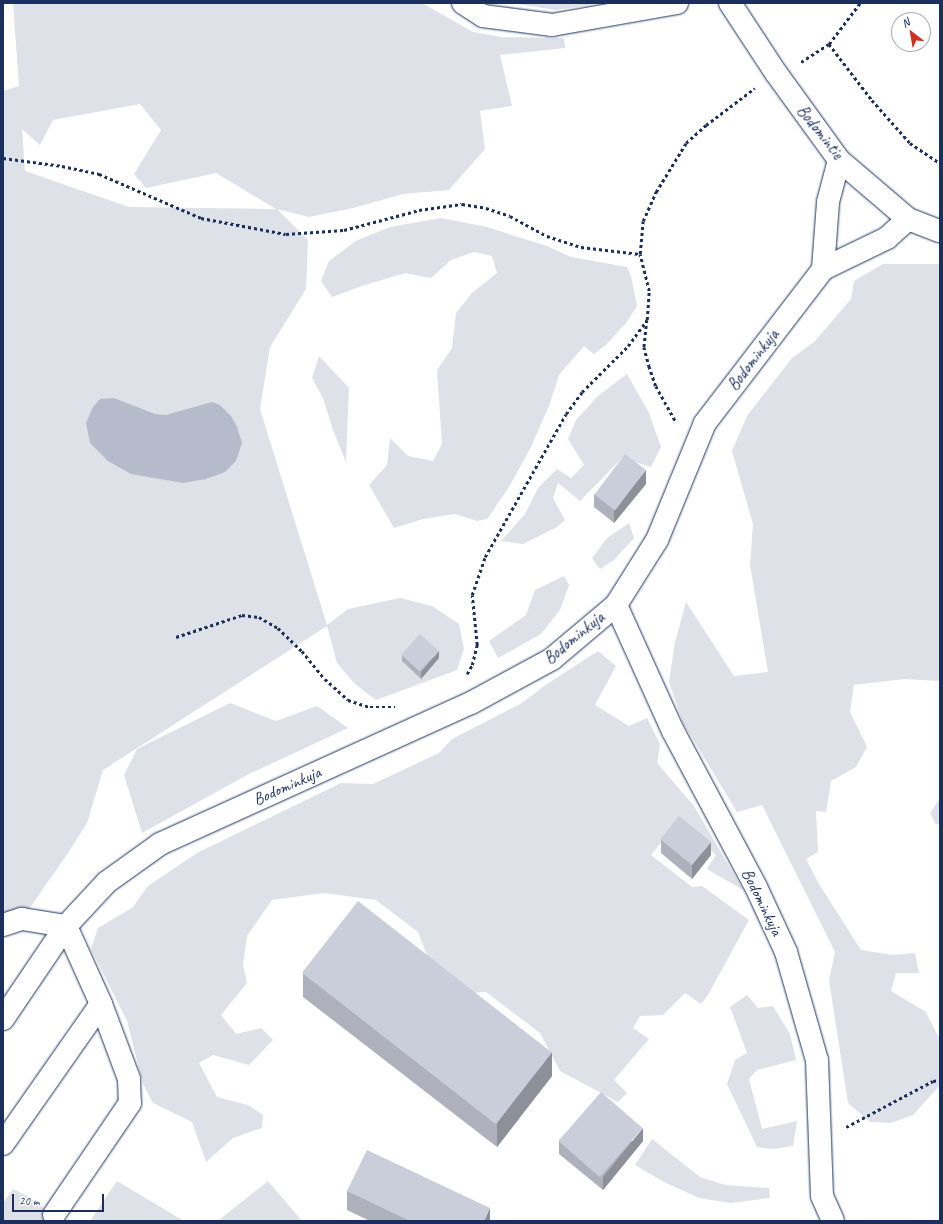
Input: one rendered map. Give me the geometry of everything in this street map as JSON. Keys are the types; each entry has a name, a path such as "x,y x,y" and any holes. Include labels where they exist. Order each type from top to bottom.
{"street":[{"path":"463,3 483,16 552,25 677,3"},
{"name":"Bodomintie","path":"730,3 776,73 839,160 908,219 940,231"},
{"path":"823,269 828,202 839,160"},
{"name":"Bodominkuja","path":"3,1019 66,926 107,882 160,844 471,703 552,659 616,605 657,540 705,423 823,269 887,238 908,219"},
{"name":"Bodominkuja","path":"616,605 673,731 756,887 786,952 817,1060 822,1196 833,1221"},
{"path":"3,925 22,919 66,926 101,1004 129,1078 130,1103 54,1215"},
{"path":"3,1144 101,1004"}],"path":[{"path":"693,452 656,386 644,347 649,291 640,254 642,221 656,192 686,144 706,124 776,73 795,66 829,44 860,3"},
{"path":"829,44 872,100 910,143 940,163"},
{"path":"3,158 62,166 99,174 201,218 286,234 344,230 420,210 462,204 486,208 510,216 547,236 581,247 640,254"},
{"path":"465,676 472,665 477,644 472,595 485,557 566,414 582,392 628,346 647,320"},
{"path":"176,637 242,615 259,617 278,628 302,651 325,679 348,700 370,707 396,707"},
{"path":"820,1141 933,1081 940,1080"}],"shaded area":[{"path":"13,3 422,3 473,32 501,37 564,38 565,48 500,55 512,106 480,111 485,149 449,190 403,194 353,208 309,217 277,209 308,240 306,289 270,347 260,409 327,625 348,609 400,598 432,606 459,624 464,649 457,670 376,700 355,684 337,663 327,626 103,770 87,823 68,853 22,919 3,920 3,91 19,86","holes":["140,104 161,130 134,174 146,188 216,173 276,209 129,207 25,171 22,129 40,145 53,120"]},
{"path":"511,3 600,3 556,10"},
{"path":"441,218 487,227 547,246 571,257 627,267 631,276 637,306 626,323 606,345 594,354 584,346 559,375 549,406 531,447 509,487 487,519 477,521 455,514 423,519 394,528 369,485 387,465 390,438 408,456 433,461 442,444 437,370 452,348 456,313 472,293 497,273 492,256 474,252 451,260 431,278 405,273 332,297 321,281 329,261 356,241 390,227"},
{"path":"883,264 940,264 940,681 904,679 854,685 850,712 867,747 856,767 831,781 826,812 816,811 818,852 806,859 819,884 861,950 893,955 915,953 919,973 896,973 891,991 926,1012 940,1040 940,1085 913,1115 891,1123 870,1122 848,1103 829,980 835,952 762,805 737,812 683,723 669,682 675,642 686,602 734,676 768,672 750,565 753,524 732,451 747,416 792,358 814,342 851,299 854,281"},
{"path":"319,356 349,388 346,462 333,430 323,398 312,378"},
{"path":"627,374 649,413 661,447 651,467 622,458 580,501 558,483 553,498 565,520 557,527 523,544 501,541 525,514 538,488 557,469 571,478 584,465 568,439 576,420 598,396"},
{"path":"629,523 634,538 614,560 600,569 592,558 607,538"},
{"path":"564,576 569,585 560,610 541,634 498,658 489,641 526,615 535,590"},
{"path":"598,651 616,666 595,705 629,726 647,718 660,744 657,763 694,806 743,890 707,869 716,855 677,823 651,855 692,887 702,886 749,920 708,995 701,1004 685,993 663,1015 640,1016 633,1028 649,1039 614,1080 627,1093 618,1102 560,1071 540,1033 486,992 470,993 432,968 418,932 376,900 324,893 272,900 247,936 243,965 247,983 221,1015 236,1034 261,1028 273,1040 249,1065 213,1055 199,1063 217,1097 248,1105 263,1115 262,1128 233,1138 206,1162 192,1122 153,1103 143,1084 127,1021 91,949 98,928 132,908 148,886 197,853 341,783 373,784 439,753 452,739 522,703 547,684"},
{"path":"230,703 276,721 317,706 348,728 247,775 142,833 124,775 137,749"},
{"path":"940,798 940,823 936,825 930,813"},
{"path":"747,995 758,1008 773,1006 790,1034 796,1060 757,1070 749,1079 762,1129 797,1121 793,1146 773,1149 757,1147 727,1084 735,1060 747,1053 730,1007"},
{"path":"652,1139 700,1177 725,1185 769,1188 770,1198 731,1203 699,1198 664,1182 635,1165"},
{"path":"117,1181 184,1221 90,1221"},
{"path":"268,1181 302,1221 216,1221 219,1220"},
{"path":"13,1189 27,1196 62,1221 3,1221 3,1203"}],"water":[{"path":"114,398 155,414 166,415 212,402 220,405 231,416 237,427 242,443 236,461 225,472 206,479 183,483 131,474 108,461 90,443 86,423 93,407 100,399"}],"building":[{"path":"625,454 646,470 615,510 594,495"},
{"path":"420,634 439,651 420,672 401,655"},
{"path":"679,816 711,842 692,865 660,839"},
{"path":"358,901 552,1052 496,1124 302,973"},
{"path":"601,1092 643,1128 600,1177 558,1141"},
{"path":"367,1150 490,1208 484,1221 410,1221 347,1191"}]}
